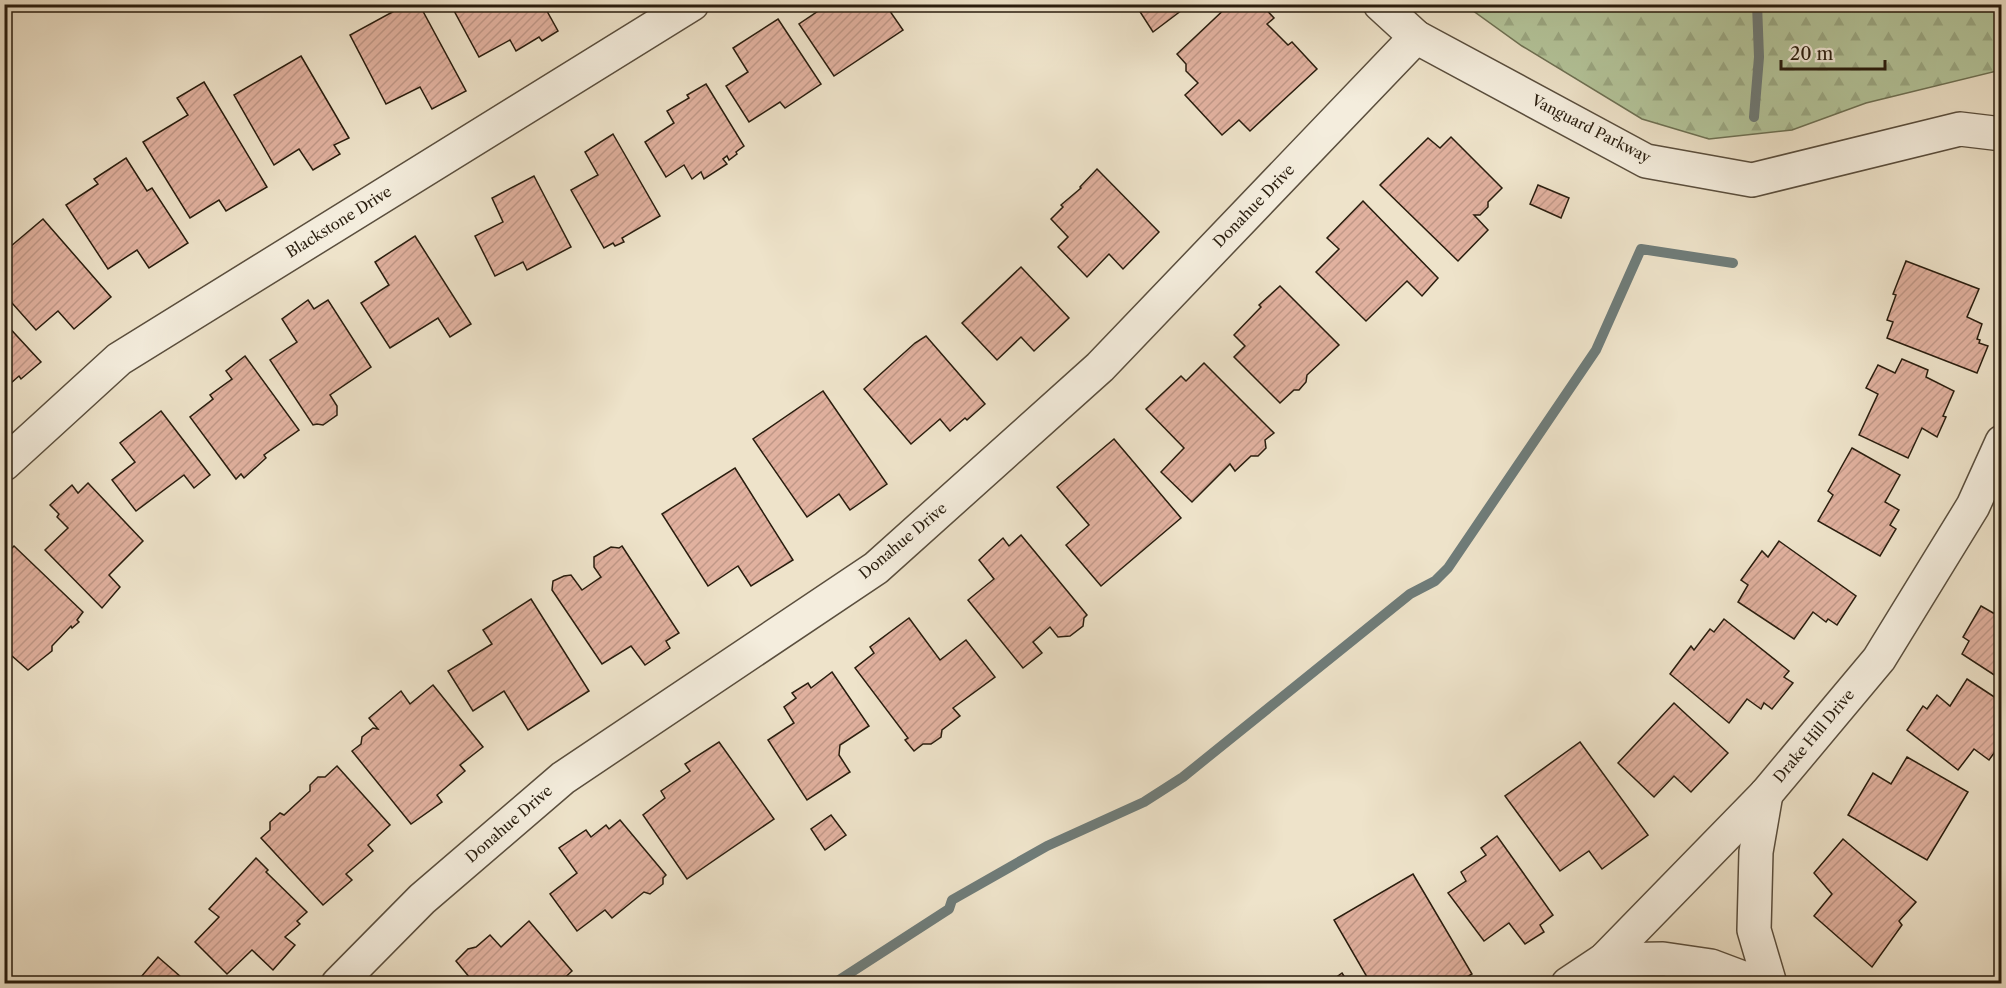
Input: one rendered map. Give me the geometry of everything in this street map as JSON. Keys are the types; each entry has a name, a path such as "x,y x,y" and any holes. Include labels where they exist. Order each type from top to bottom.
{"street":[{"name":"Blackstone Drive","path":"4,464 120,359 692,4"},
{"name":"Vanguard Parkway","path":"1380,4 1416,37 1646,161 1752,180 1960,129 2001,134"},
{"name":"Donahue Drive","path":"338,984 422,899 563,778 876,568 1100,367 1416,37"},
{"path":"1960,129 2001,108"},
{"name":"Drake Hill Drive","path":"1568,984 1604,960 1766,794 1880,659 1973,506 2001,442"},
{"path":"1766,794 1756,852 1754,930 1770,984"},
{"path":"1604,960 1663,959 1711,966 1760,984"}],"green space":[{"path":"1465,5 2001,5 2001,70 1866,103 1792,130 1709,139 1642,119 1522,46"}],"building":[{"path":"407,4 419,4 466,91 432,109 420,87 386,104 350,35"},
{"path":"457,4 543,4 558,31 542,41 539,37 516,51 510,40 479,57 452,7"},
{"path":"822,4 885,4 903,30 834,76 799,24 824,7"},
{"path":"1135,4 1190,4 1153,32"},
{"path":"1230,4 1261,4 1274,18 1267,24 1288,45 1292,42 1317,69 1250,131 1239,120 1222,135 1185,95 1198,83 1186,71 1186,64 1177,54"},
{"path":"778,19 821,84 785,108 780,102 749,122 726,86 748,72 733,48"},
{"path":"301,56 349,138 334,145 340,154 313,170 299,149 274,165 234,95"},
{"path":"204,82 267,187 226,211 219,200 190,218 143,142 188,115 177,98"},
{"path":"706,84 744,146 729,160 727,156 723,159 727,164 704,179 701,172 692,179 684,165 666,177 645,142 674,123 667,111 689,98 687,95"},
{"path":"613,134 660,216 622,238 624,242 615,246 613,243 604,248 571,190 598,175 585,152"},
{"path":"1451,137 1502,188 1488,202 1488,207 1480,215 1474,215 1488,230 1458,261 1380,185 1428,138 1440,148"},
{"path":"126,158 147,191 152,188 188,243 149,268 137,250 108,269 66,205 98,184 94,179"},
{"path":"1097,169 1159,232 1123,269 1109,254 1087,277 1058,247 1068,237 1051,219 1063,207 1061,205 1081,188"},
{"path":"534,176 571,247 527,270 523,262 495,276 475,236 503,222 492,198"},
{"path":"1538,185 1569,198 1561,218 1530,204"},
{"path":"1363,201 1438,278 1422,296 1407,281 1366,321 1316,272 1339,249 1327,238"},
{"path":"43,219 111,297 74,329 58,311 36,330 4,294 4,252"},
{"path":"415,236 471,324 450,337 438,318 390,348 361,303 389,285 375,262"},
{"path":"1906,261 1979,289 1967,317 1982,324 1977,339 1980,340 1979,343 1988,346 1977,373 1887,338 1893,322 1887,320 1896,295 1893,294"},
{"path":"1021,267 1069,318 1034,351 1021,337 997,360 962,323"},
{"path":"1280,286 1339,345 1307,375 1306,382 1299,390 1294,390 1280,403 1234,357 1245,346 1234,335 1261,307 1259,305"},
{"path":"308,300 314,309 328,300 371,367 330,395 337,406 337,415 323,425 313,425 270,360 297,342 282,319"},
{"path":"4,322 41,362 21,379 19,376 4,389"},
{"path":"926,336 985,404 950,431 940,419 911,444 864,389 915,343"},
{"path":"245,356 299,430 264,455 266,458 244,478 241,474 236,479 190,417 213,399 210,395 232,379 226,371"},
{"path":"1902,359 1928,370 1926,377 1954,391 1937,437 1922,428 1908,458 1859,435 1878,394 1866,388 1878,365 1895,373"},
{"path":"1204,363 1274,433 1265,440 1266,448 1258,456 1251,456 1235,471 1230,464 1192,502 1161,472 1184,448 1146,409 1181,376 1186,381"},
{"path":"823,391 887,484 850,510 839,494 807,517 753,439"},
{"path":"161,411 210,475 194,488 184,475 136,511 112,480 135,462 120,443"},
{"path":"1114,439 1181,518 1101,586 1066,545 1089,525 1057,487"},
{"path":"1852,448 1900,475 1885,502 1899,510 1890,525 1896,529 1880,556 1818,521 1833,495 1828,491"},
{"path":"735,468 793,560 751,586 738,566 708,586 662,514"},
{"path":"88,483 143,541 109,575 120,587 102,608 45,550 68,528 57,517 59,514 50,505 72,485 78,493"},
{"path":"1021,535 1087,615 1083,626 1070,636 1058,637 1050,627 1033,642 1042,653 1023,668 968,600 994,579 979,560 1003,538 1009,546"},
{"path":"1779,541 1856,596 1837,625 1828,619 1826,622 1813,612 1794,639 1738,602 1748,585 1741,580 1762,551 1768,557"},
{"path":"14,546 83,612 77,620 79,622 72,628 71,626 52,646 52,651 28,670 4,649 4,556"},
{"path":"622,546 679,633 666,641 670,648 645,665 631,646 602,664 552,590 553,581 571,575 582,590 601,577 594,567 594,557 611,547"},
{"path":"531,599 589,691 528,730 504,691 473,711 448,671 492,644 483,630"},
{"path":"1981,606 2002,618 2002,680 1962,654 1969,641 1963,637"},
{"path":"909,618 940,660 966,640 995,677 953,708 960,716 942,730 941,737 931,744 923,744 914,751 905,740 908,738 855,668 874,653 870,647"},
{"path":"1724,619 1789,671 1784,677 1793,683 1772,709 1764,703 1761,709 1747,699 1729,723 1670,674 1691,646 1694,650 1710,629 1714,632"},
{"path":"832,672 869,726 840,745 839,755 850,772 807,800 768,740 794,723 784,707 796,698 792,693 808,683 811,688"},
{"path":"1967,679 2002,702 2002,730 2000,733 2002,742 1989,760 1974,749 1958,770 1907,730 1923,706 1927,709 1937,695 1950,706"},
{"path":"433,685 483,747 460,765 465,771 437,795 442,802 411,824 352,751 361,744 362,737 373,728 378,729 369,718 401,691 410,704"},
{"path":"1674,703 1728,753 1691,792 1674,776 1654,797 1618,763"},
{"path":"719,742 774,819 687,879 643,815 665,798 661,791 690,771 685,764"},
{"path":"1580,742 1648,835 1602,869 1589,851 1560,871 1505,796"},
{"path":"1907,757 1968,792 1927,860 1848,815 1873,773 1891,784"},
{"path":"337,766 390,825 368,845 373,851 346,874 352,880 323,905 261,838 270,830 270,822 280,813 284,815 310,791 310,785 318,777 325,777"},
{"path":"831,815 846,835 825,850 811,829"},
{"path":"620,820 666,875 663,878 663,884 650,894 644,892 612,918 605,910 577,931 550,894 577,873 559,848 586,830 591,837 606,825 609,829"},
{"path":"1497,836 1553,915 1540,925 1544,932 1525,944 1509,923 1484,941 1448,893 1466,881 1461,872 1486,855 1481,848"},
{"path":"1843,839 1916,902 1899,921 1902,925 1872,967 1814,916 1832,894 1814,873"},
{"path":"256,858 268,870 266,872 307,912 297,921 300,924 285,937 295,945 273,970 252,950 227,974 195,942 219,917 209,909"},
{"path":"1413,874 1472,974 1455,984 1371,984 1334,920"},
{"path":"529,921 572,971 558,984 475,984 456,961 468,949 476,947 490,935 501,947"},
{"path":"158,957 189,984 135,984"},
{"path":"1342,973 1349,984 1327,984"}],"waterway":[{"path":"1754,117 1759,57 1757,4"},
{"path":"833,984 949,909 952,900 1047,846 1144,802 1183,777 1410,594 1435,581 1448,568 1596,350 1641,249 1733,263"}]}
